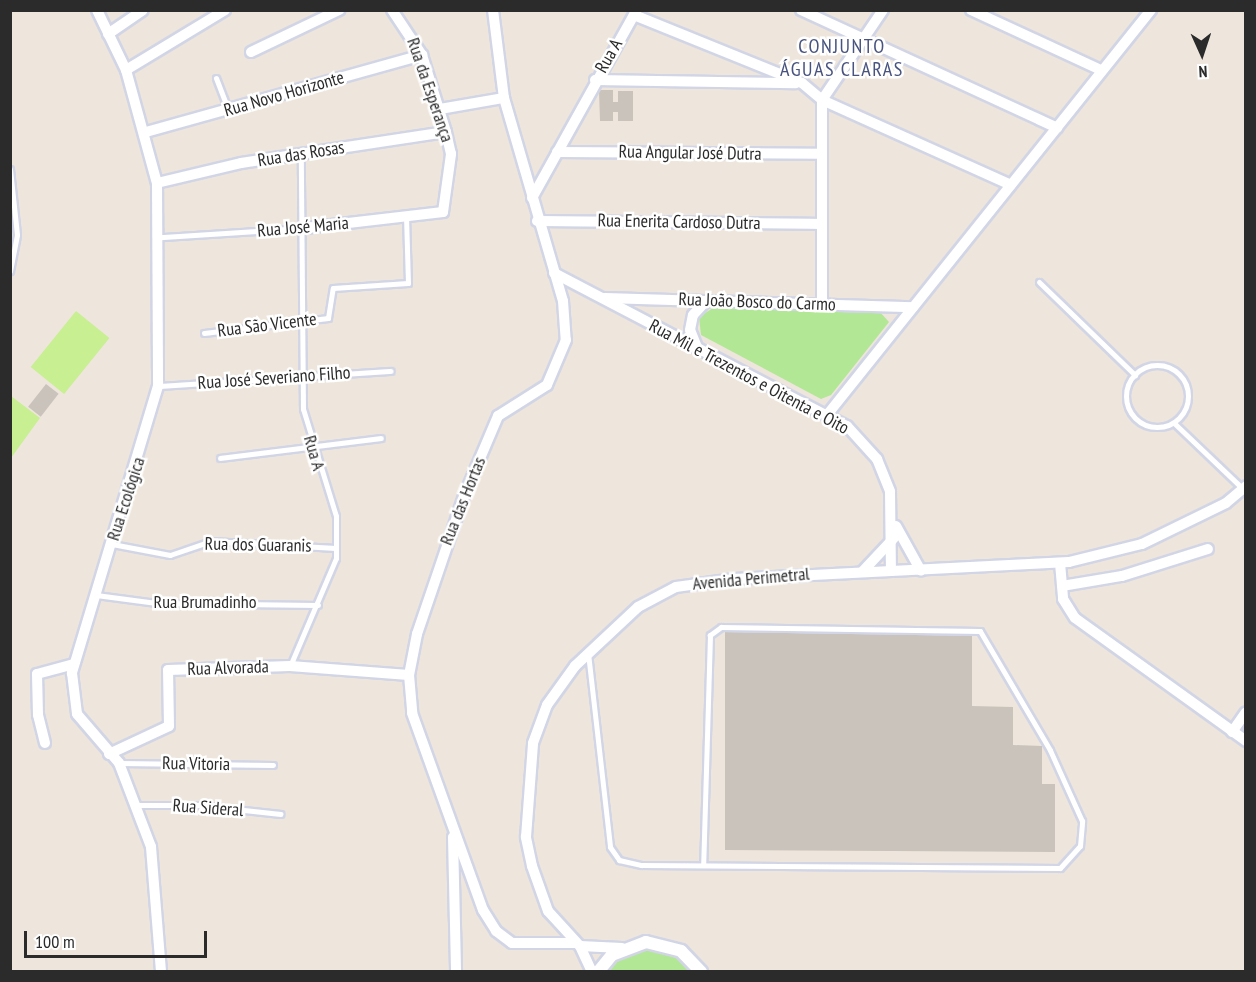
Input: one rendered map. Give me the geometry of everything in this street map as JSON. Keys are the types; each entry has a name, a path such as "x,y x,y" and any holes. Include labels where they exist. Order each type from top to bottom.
{"street":[{"name":"Rua Ecológica","path":"97,10 126,70 146,132 158,183 162,237 158,386 112,544 93,594 74,664 77,714 119,763 157,872 161,972"},
{"path":"108,34 142,10"},
{"path":"126,70 225,10"},
{"path":"251,52 339,10"},
{"name":"Rua da Esperança","path":"392,10 422,55 446,132 451,154 443,212"},
{"name":"Rua das Hortas","path":"493,10 504,98 537,221 554,273 566,340 560,361 547,385 498,416 445,543 410,675 412,713 452,828 496,931 512,943 578,944"},
{"path":"801,10 1057,128"},
{"path":"822,304 822,100 866,39 883,10"},
{"path":"971,10 1101,70"},
{"path":"827,415 1057,128 1145,12"},
{"path":"635,13 802,83 822,100 1011,184"},
{"name":"Rua A","path":"532,198 595,80 635,13"},
{"name":"Rua Novo Horizonte","path":"146,132 422,55"},
{"path":"595,80 802,83"},
{"path":"440,109 504,98"},
{"name":"Rua das Rosas","path":"158,183 301,155 446,132"},
{"name":"Rua Angular José Dutra","path":"557,152 822,154"},
{"name":"Rua José Maria","path":"305,228 443,212"},
{"name":"Rua Enerita Cardoso Dutra","path":"537,221 821,224"},
{"name":"Rua Mil e Trezentos e Oitenta e Oito","path":"554,273 847,426 878,459 894,523 891,572"},
{"name":"Rua João Bosco do Carmo","path":"601,298 913,307"},
{"path":"697,347 690,330 693,315 706,301"},
{"name":"Avenida Perimetral","path":"592,972 578,944 548,911 532,866 526,837 533,743 547,705 588,651 638,607 676,587 863,572 1059,563 1142,544 1226,503 1244,489"},
{"name":"Rua Mil e Trezentos e Oitenta e Oito","path":"894,523 921,571"},
{"path":"863,572 894,538"},
{"path":"1062,586 1122,576 1208,549"},
{"path":"1059,563 1062,586 1076,618 1245,741"},
{"path":"45,743 38,715 39,670 74,664"},
{"name":"Rua Alvorada","path":"109,754 169,726 168,670 290,666 410,675"},
{"path":"1232,732 1245,712"},
{"path":"452,828 456,972"},
{"path":"578,944 628,946 664,944 681,951 701,972"},
{"path":"598,972 628,946"}],"lane":[{"path":"216,78 228,110"},
{"name":"Rua A","path":"290,666 318,605 336,548 336,516 309,444 303,377 305,228 301,155"},
{"path":"10,169 17,235 10,271"},
{"name":"Rua São Vicente","path":"204,333 330,316 333,288 408,283 406,218"},
{"name":"Rua José Maria","path":"162,237 305,228"},
{"path":"1039,282 1135,375"},
{"path":"1155,365 1182,377 1189,398 1174,423 1152,427 1133,416 1126,395 1135,375 1155,365"},
{"name":"Rua José Severiano Filho","path":"158,386 391,370"},
{"path":"1174,423 1244,489"},
{"path":"220,458 309,444 381,438"},
{"name":"Rua dos Guaranis","path":"112,544 170,555 211,541 336,548"},
{"name":"Rua Brumadinho","path":"93,594 156,603 318,605"},
{"path":"588,651 609,848 619,860 641,865 1060,868 1080,846 1082,821 1050,750 980,631 721,627 710,635 703,865"},
{"name":"Rua Vitoria","path":"119,763 273,765"},
{"name":"Rua Sideral","path":"135,805 198,805 281,814"}],"green space":[{"path":"713,308 879,311 889,322 831,395 821,399 701,335 699,317"},
{"path":"76,311 109,338 64,394 31,367"},
{"path":"11,396 40,418 11,458"},
{"path":"655,948 673,953 694,972 604,972 620,955"}],"building":[{"path":"599,90 613,90 613,102 618,102 618,91 633,91 633,121 618,121 618,112 613,112 613,121 600,121"},
{"path":"46,384 59,394 41,417 28,407"},
{"path":"725,631 972,632 972,706 1013,707 1013,745 1042,746 1042,784 1055,784 1055,852 725,850"}],"district":[{"name":"CONJUNTO ÁGUAS CLARAS","path":"842,58"}]}
